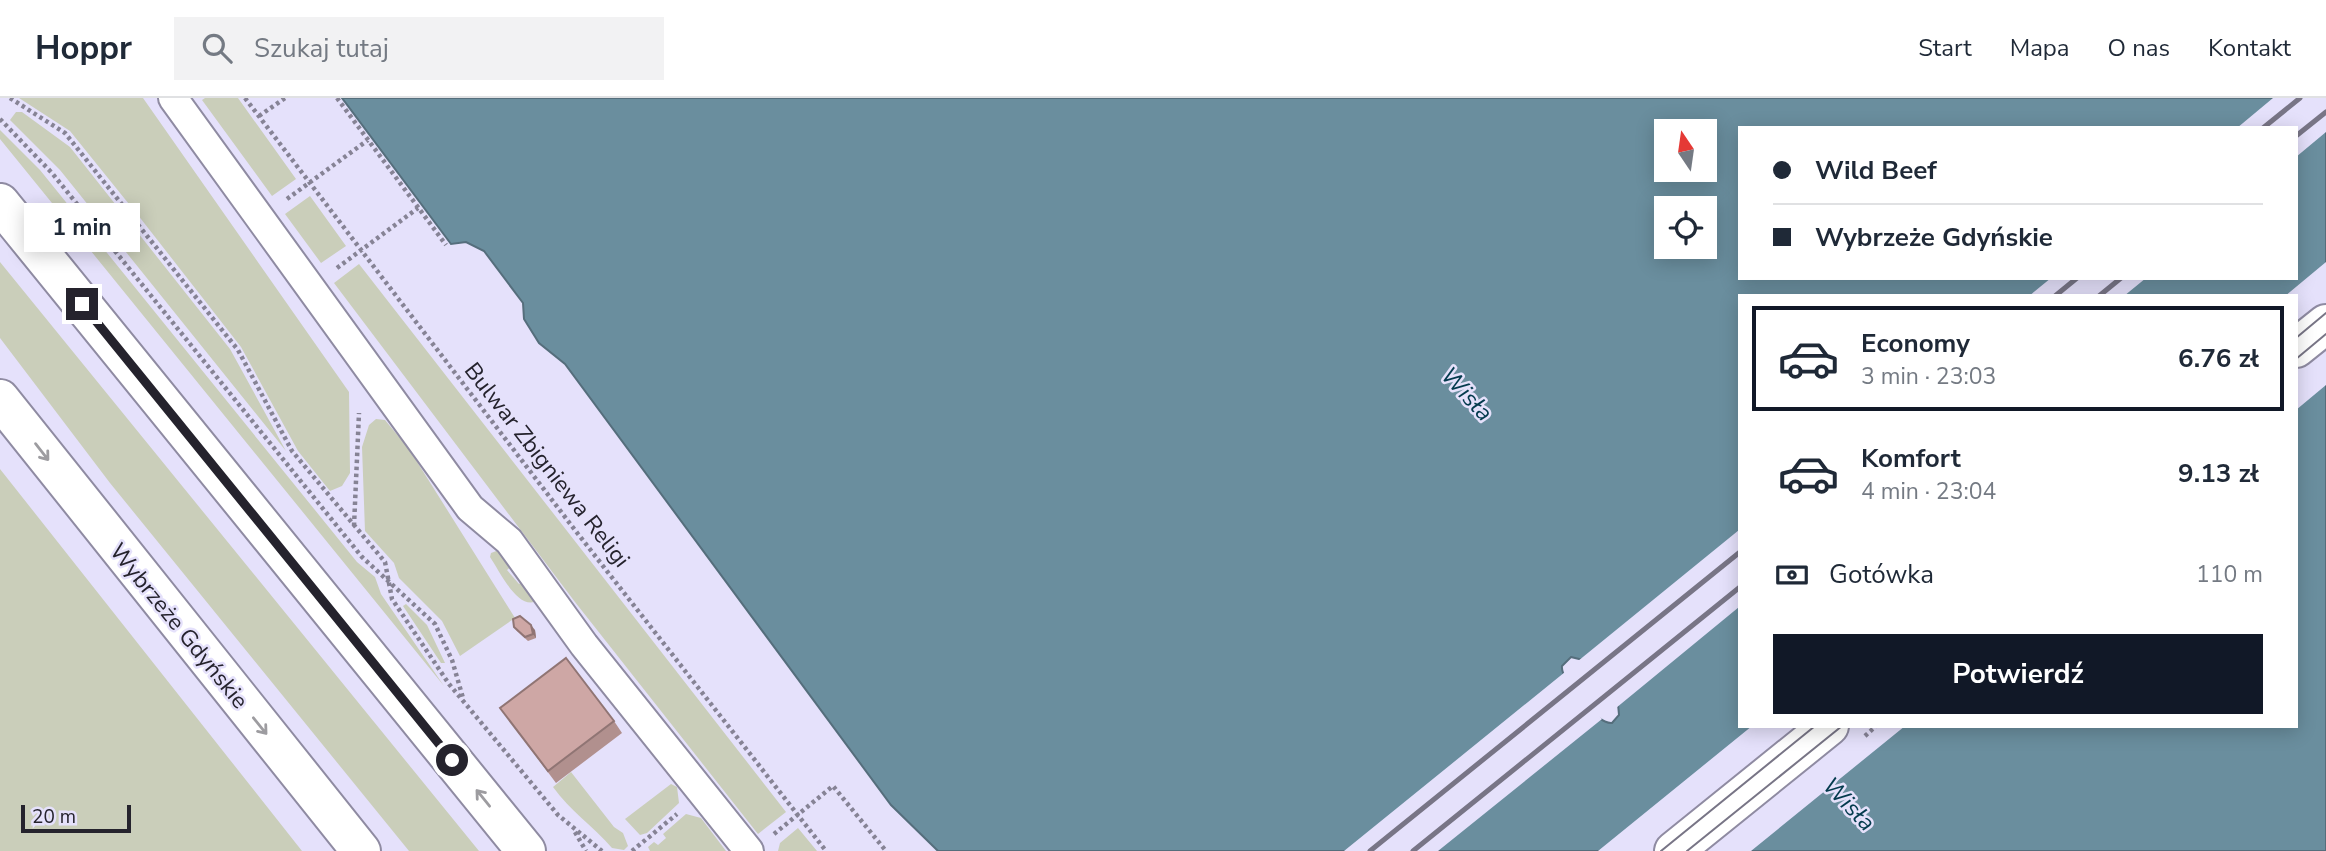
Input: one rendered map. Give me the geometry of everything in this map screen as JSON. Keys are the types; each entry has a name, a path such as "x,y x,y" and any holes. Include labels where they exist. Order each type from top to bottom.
{"main road":[{"path":"0,203 526,851"},
{"path":"2298,346 2326,324"},
{"name":"Wybrzeże Gdyńskie","path":"0,399 361,851"},
{"path":"1674,851 1827,728"}],"street":[{"path":"173,98 470,508 509,541 584,645 749,851"}],"path":[{"path":"10,98 65,133 238,350 292,451 385,562 391,600 405,621 464,701 575,831 586,851"},
{"name":"Bulwar Zbigniewa Religi","path":"245,98 360,251 826,851"},
{"path":"259,116 285,98"},
{"path":"337,98 446,245"},
{"path":"0,118 52,173 362,557 388,578 435,624 452,660 464,701"},
{"path":"260,218 368,140"},
{"path":"310,287 418,208"},
{"path":"354,527 361,358"},
{"path":"797,815 833,786 887,851"},
{"path":"632,851 703,793"},
{"path":"575,831 602,851"}],"green space":[{"path":"19,98 143,98 349,392 350,473 342,486 330,491 298,451 241,347 70,131"},
{"path":"238,98 296,179 272,196 202,100"},
{"path":"16,112 22,112 70,147 230,349 286,451 60,170 10,120"},
{"path":"0,130 40,170 357,562 375,577 381,594 444,686 0,139"},
{"path":"310,196 346,246 321,263 285,214"},
{"path":"0,262 479,851 409,851 110,483 0,338"},
{"path":"359,264 786,812 758,834 575,602 334,283"},
{"path":"376,419 385,420 409,449 515,618 460,656 442,621 399,578 394,563 365,531 362,447 369,425"},
{"path":"0,469 302,851 0,851"},
{"path":"499,550 512,566 507,570 519,584 523,581 534,595 534,602 521,599 503,578 490,557 491,553"},
{"path":"406,604 427,625 445,663 441,663 403,606"},
{"path":"571,772 614,827 623,833 628,846 624,850 612,848 553,787"},
{"path":"671,784 677,787 679,803 647,833 640,835 625,819"},
{"path":"686,814 701,818 726,851 650,851 648,847 654,842 658,845 666,838 663,834"},
{"path":"798,828 817,851 778,851 780,843"}],"water":[{"name":"Wisła","path":"342,98 2326,98 2326,851 1720,851 1724,844 1697,805 1684,798 1675,807 1706,851 938,851 891,805 565,364 539,343 524,319 523,303 484,251 466,242 451,244","holes":["1571,657 1583,660 1618,704 1619,715 1612,723 1605,722 1589,710 1573,691 1562,666"]}],"pier":[{"path":"2273,98 2326,98 2326,132 2298,155 2298,126 2239,126"},
{"path":"2326,262 2326,385 2298,408 2298,378 2302,376 2303,370 2298,363 2298,294 2287,294"},
{"path":"2049,280 2144,280 2126,294 2031,294"},
{"path":"1738,531 1738,608 1616,708 1578,661"},
{"path":"1565,672 1602,719 1438,851 1344,851"},
{"path":"1750,728 1903,728 1751,851 1717,851 1719,838 1695,807 1684,801 1679,807 1681,813 1710,851 1598,851"}],"building":[{"path":"520,616 531,625 533,634 525,637 514,627 513,619"},
{"path":"566,658 614,721 548,771 500,708"}],"tram line":[{"path":"2298,336 2326,313"},
{"path":"2298,357 2326,334"},
{"path":"1661,851 1813,728"},
{"path":"1687,851 1840,728"}],"railway":[{"path":"2265,126 2300,98"},
{"path":"2298,134 2326,112"},
{"path":"2057,294 2075,280"},
{"path":"2101,294 2119,280"},
{"path":"1370,851 1738,554"},
{"path":"1413,851 1738,589"}],"route":[{"path":"82,304 452,760"}]}
